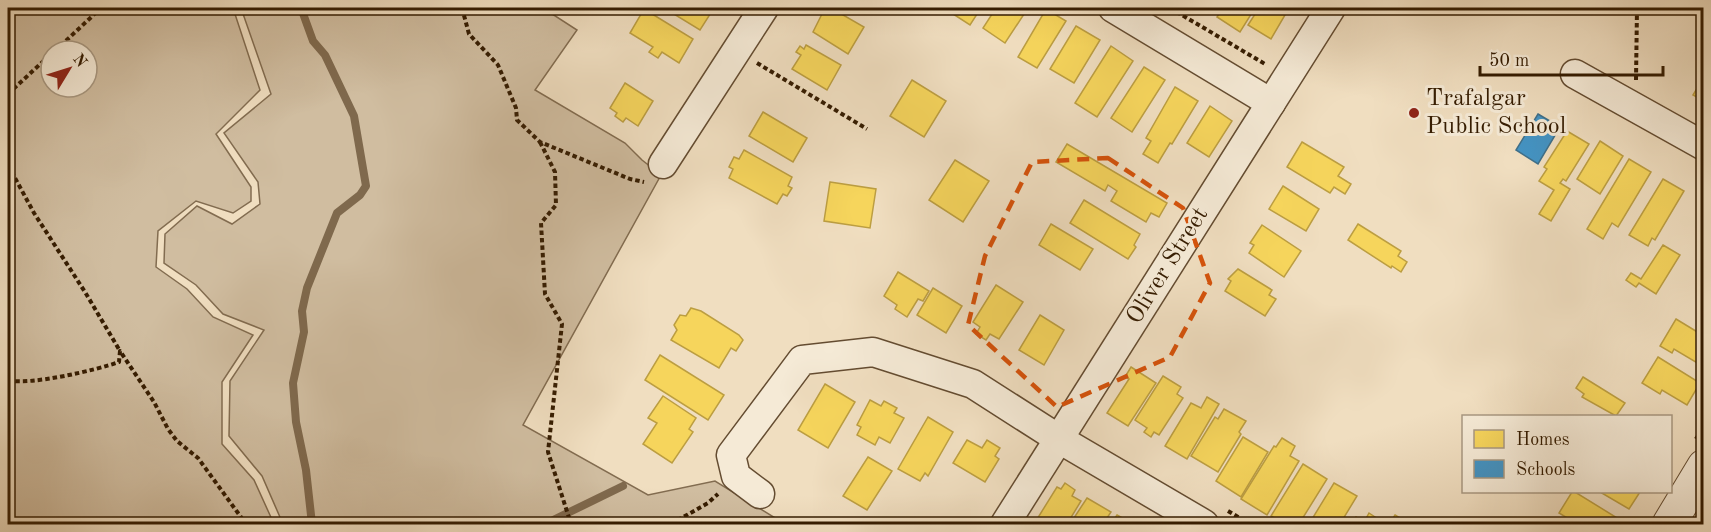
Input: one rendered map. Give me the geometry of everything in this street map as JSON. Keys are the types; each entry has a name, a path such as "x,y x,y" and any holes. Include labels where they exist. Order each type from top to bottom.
{"street":[{"path":"658,175 764,8"},
{"path":"1113,8 1271,103"},
{"name":"Oliver Street","path":"1005,525 1331,8"},
{"path":"1575,74 1704,146"},
{"path":"760,494 736,476 731,455 801,360 873,352 973,384 1059,439 1212,515"},
{"path":"1669,525 1704,466"}],"path":[{"path":"68,39 101,8"},
{"path":"462,8 469,34 498,65 516,108 517,120 540,142 555,172 556,205 541,223 545,294 562,324 548,452 571,525"},
{"path":"1170,8 1267,66"},
{"path":"1635,108 1637,8"},
{"path":"749,59 867,129"},
{"path":"8,94 39,65"},
{"path":"540,142 630,179 658,175"},
{"path":"8,165 34,213 154,402 168,429 177,441 198,458 246,525"},
{"path":"8,380 40,379 92,371 119,363 120,351"},
{"path":"671,525 708,503 736,476"},
{"path":"1212,515 1250,525"}],"highlighted area":[{"path":"1108,158 1183,208 1210,283 1170,357 1057,407 968,325 985,256 1032,162"}],"shaded area":[{"path":"8,8 233,8 260,90 216,134 251,187 251,201 233,213 196,201 158,231 156,267 187,289 213,317 253,335 222,382 222,444 254,480 274,524 8,524"},
{"path":"241,8 543,8 577,30 535,90 625,143 661,175 523,425 648,495 715,481 785,524 283,524 262,476 229,436 230,381 264,330 223,314 196,285 164,263 165,234 197,206 232,224 260,204 258,182 224,133 271,94"}],"building: Homes":[{"path":"664,8 714,8 700,30"},
{"path":"825,8 831,8 864,27 848,54 813,32"},
{"path":"953,8 981,8 970,25 950,12"},
{"path":"996,8 1028,8 1005,43 983,28"},
{"path":"1223,8 1255,8 1240,32 1217,17"},
{"path":"1259,8 1273,8 1285,15 1271,39 1248,25"},
{"path":"644,9 693,39 679,63 662,52 658,58 649,52 653,47 630,33"},
{"path":"1046,9 1066,21 1037,68 1018,57"},
{"path":"1076,26 1100,40 1074,83 1050,69"},
{"path":"806,45 841,65 827,90 792,69 801,55 796,52 800,46 804,49"},
{"path":"1111,46 1133,61 1097,117 1075,103"},
{"path":"1144,67 1165,80 1132,132 1111,118"},
{"path":"1704,77 1704,101 1693,95"},
{"path":"912,80 946,101 924,137 890,116"},
{"path":"625,83 653,101 638,126 626,118 623,122 610,108"},
{"path":"1175,87 1198,101 1158,163 1143,154 1151,141 1146,138"},
{"path":"1210,106 1232,121 1209,157 1187,143"},
{"path":"763,112 807,138 793,162 749,136"},
{"path":"1567,131 1589,144 1566,181 1563,179 1560,183 1570,189 1551,221 1539,214 1554,190 1539,181 1547,169 1544,167"},
{"path":"1600,141 1623,156 1600,194 1577,179"},
{"path":"1302,142 1344,167 1338,176 1351,184 1345,194 1334,187 1330,193 1287,167"},
{"path":"1067,144 1167,203 1159,217 1151,213 1146,222 1111,201 1117,191 1108,185 1105,191 1056,162"},
{"path":"744,150 792,177 788,186 792,188 787,196 783,194 777,204 729,178 733,169 729,167 734,157 739,159"},
{"path":"1629,159 1651,172 1618,227 1612,223 1603,239 1587,229"},
{"path":"955,160 989,181 963,222 929,200"},
{"path":"1663,179 1684,191 1655,240 1652,238 1648,246 1629,235"},
{"path":"830,182 876,189 870,228 824,221"},
{"path":"1283,186 1319,209 1306,231 1269,209"},
{"path":"1084,200 1140,234 1134,245 1136,247 1128,259 1070,223"},
{"path":"1051,224 1093,249 1080,270 1039,245"},
{"path":"1358,224 1401,251 1398,256 1407,262 1401,272 1348,240"},
{"path":"1262,225 1301,251 1284,277 1249,253 1254,245 1250,243"},
{"path":"1663,245 1680,255 1656,294 1639,283 1636,287 1626,280 1631,273 1641,279"},
{"path":"1238,269 1272,290 1269,295 1276,299 1265,316 1225,291 1231,281 1228,279"},
{"path":"898,272 929,291 923,301 918,299 907,317 895,309 897,305 884,296"},
{"path":"996,285 1023,302 999,339 990,334 986,340 976,334 980,327 973,322"},
{"path":"933,288 962,306 946,333 917,315"},
{"path":"691,308 701,311 739,335 743,340 736,351 731,348 719,368 671,340 677,330 674,325 680,315 686,316"},
{"path":"1040,315 1064,330 1044,365 1019,350"},
{"path":"1676,319 1704,336 1704,367 1674,349 1672,353 1660,346"},
{"path":"660,355 724,395 708,420 645,380"},
{"path":"1658,357 1700,383 1687,405 1662,390 1660,394 1642,383"},
{"path":"1131,367 1156,383 1128,426 1107,413 1129,379 1125,377"},
{"path":"1163,376 1181,387 1177,394 1183,398 1159,435 1154,432 1151,437 1144,432 1147,428 1135,420"},
{"path":"1583,377 1625,403 1617,415 1614,415 1582,397 1584,394 1576,388"},
{"path":"825,384 855,402 828,448 798,430"},
{"path":"663,396 696,418 689,429 693,432 672,463 643,444 657,423 648,418"},
{"path":"1207,397 1219,404 1187,459 1165,446 1191,403 1201,408"},
{"path":"870,400 881,406 884,401 897,408 894,413 904,418 890,443 879,437 875,445 857,435 861,427 857,425"},
{"path":"1224,409 1246,421 1239,432 1241,434 1218,472 1191,456 1215,417 1218,419"},
{"path":"928,417 953,432 928,476 925,473 920,481 898,469"},
{"path":"1243,437 1268,452 1241,497 1216,481"},
{"path":"1282,438 1295,446 1290,456 1299,461 1267,515 1241,499 1274,446 1276,447"},
{"path":"967,440 982,448 987,440 1000,448 995,456 999,459 985,482 953,463"},
{"path":"868,457 892,471 867,510 843,496"},
{"path":"1303,464 1327,479 1299,524 1285,524 1271,516"},
{"path":"1065,483 1075,490 1072,496 1081,501 1067,524 1034,524 1057,487 1061,489"},
{"path":"1334,483 1357,496 1340,524 1309,524"},
{"path":"1571,493 1577,493 1622,521 1620,524 1577,524 1559,513"},
{"path":"1602,493 1639,493 1629,509"},
{"path":"1087,498 1111,512 1103,524 1070,524"},
{"path":"1369,513 1381,521 1379,524 1351,524 1356,517 1364,522"},
{"path":"1117,515 1133,524 1111,524"},
{"path":"1395,515 1408,523 1389,524"}],"building: Schools":[{"path":"1538,114 1560,127 1538,164 1516,150"}],"waterway":[{"path":"301,8 313,41 325,55 354,116 366,186 360,195 337,213 307,288 302,311 304,332 293,383 296,422 306,470 312,524"},
{"path":"545,524 623,486"}],"place":[{"name":"Trafalgar Public School","path":"1414,113"}]}
